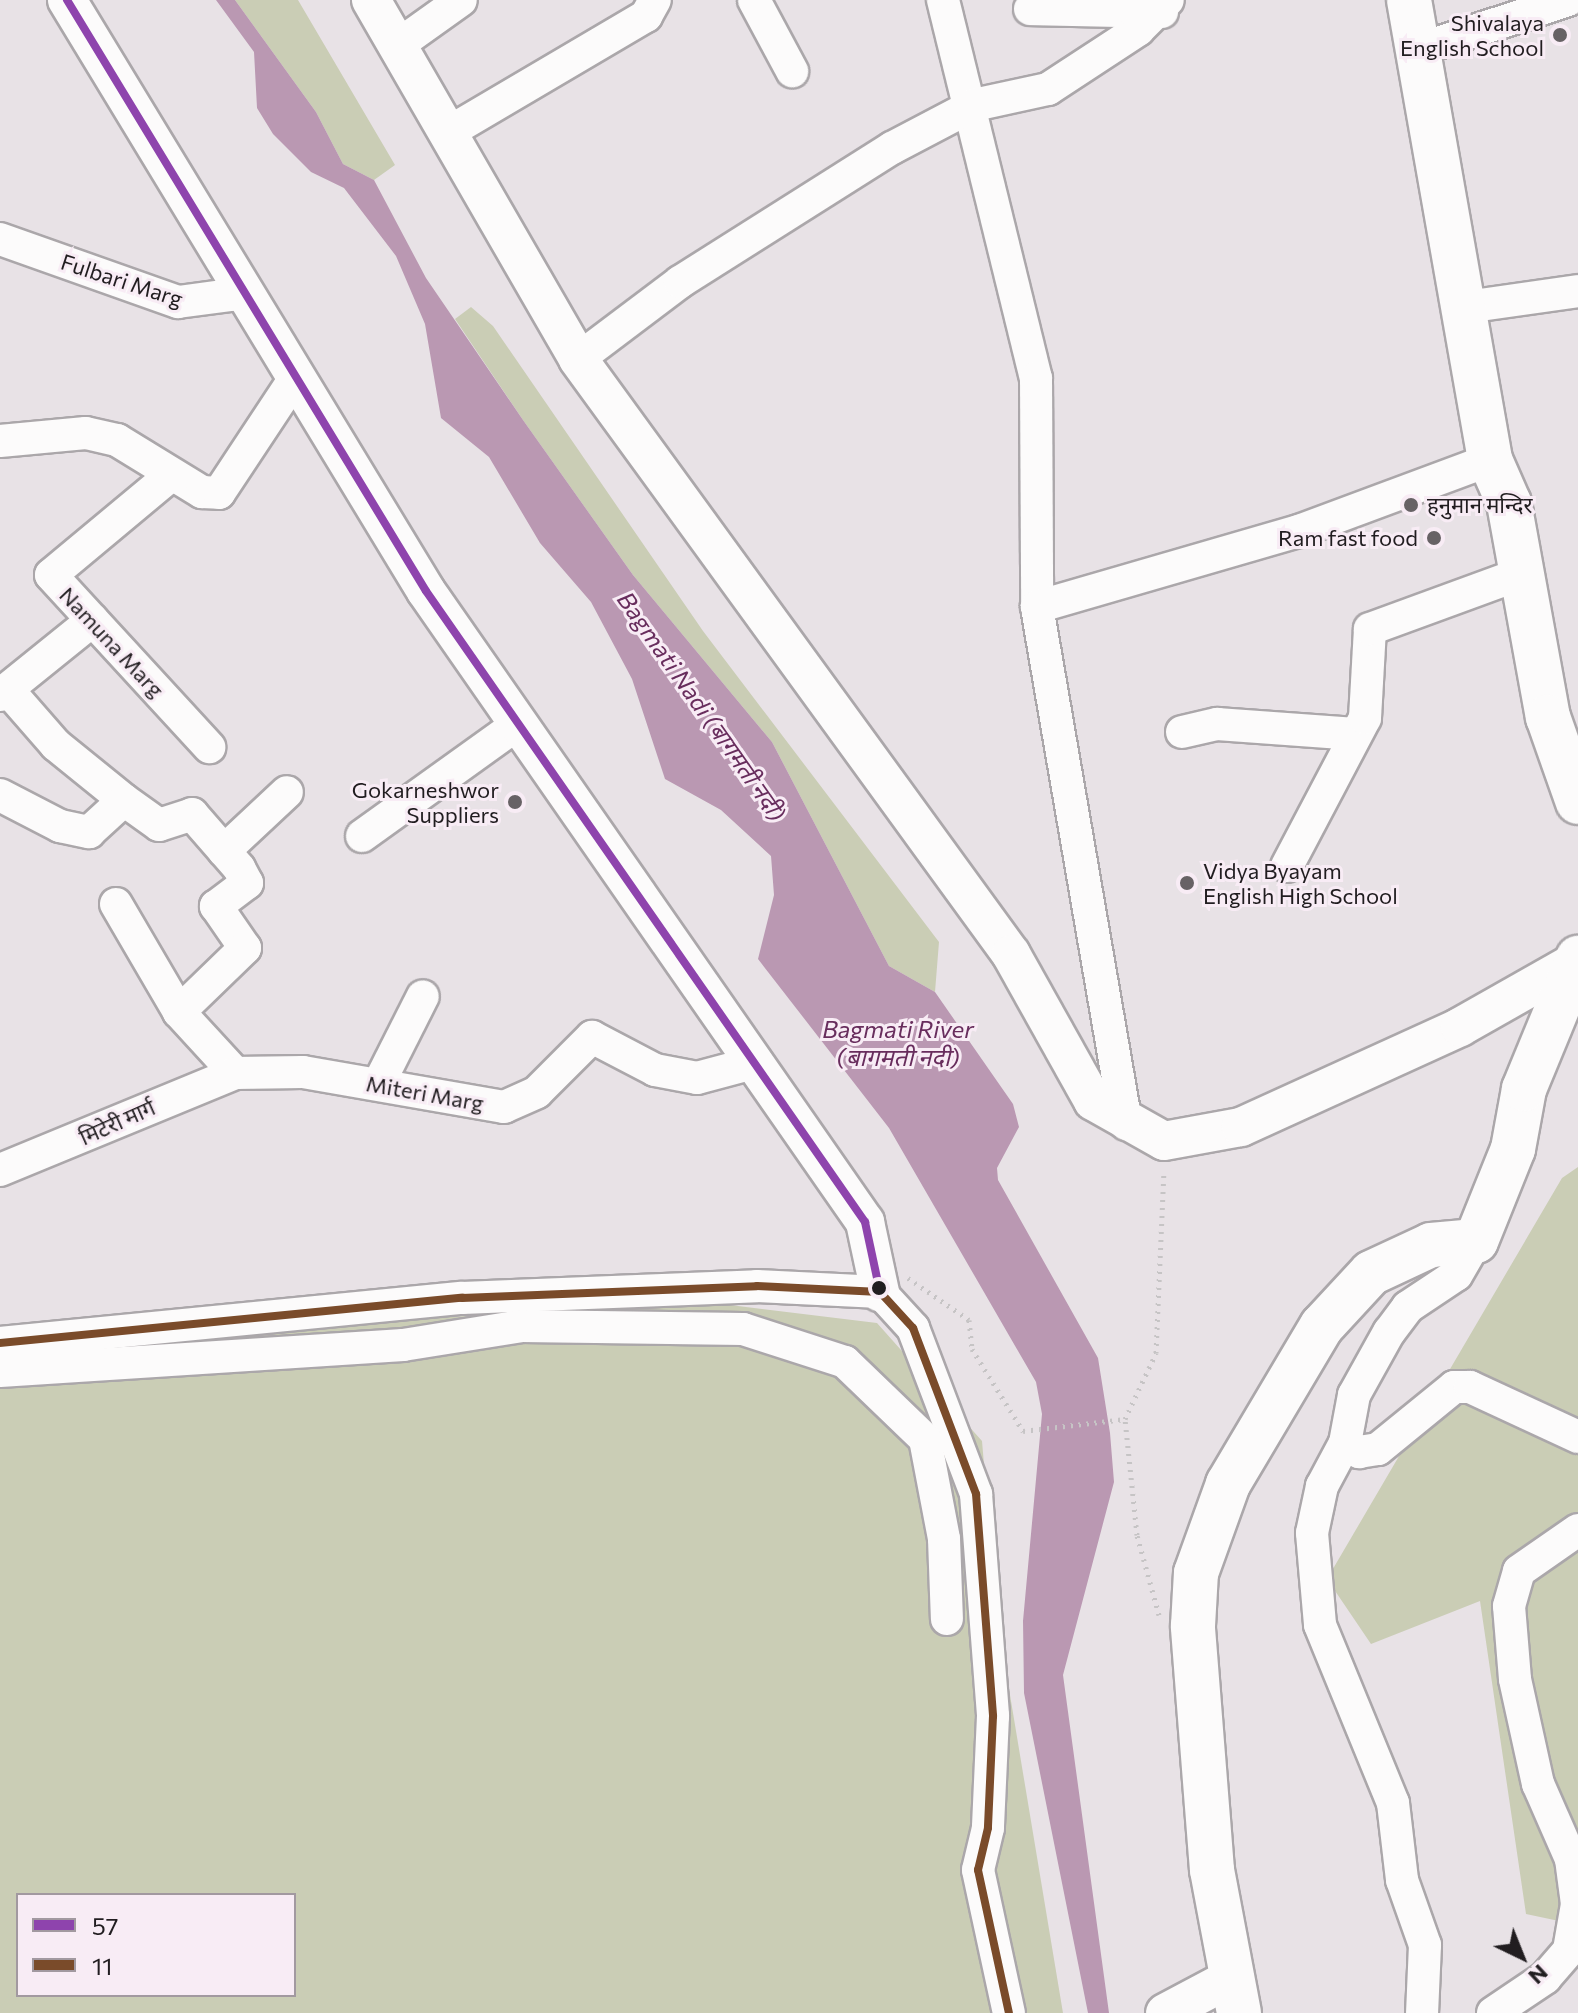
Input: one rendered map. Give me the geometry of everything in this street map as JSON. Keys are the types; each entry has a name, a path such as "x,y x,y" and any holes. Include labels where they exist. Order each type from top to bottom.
{"main road":[{"path":"1409,0 1466,307 1490,460 1509,503 1548,717 1578,802"},
{"path":"1234,1996 1212,1870 1193,1626 1196,1573 1210,1532 1267,1413 1346,1298 1371,1273 1431,1245 1476,1241 1576,960"}],"street":[{"path":"67,0 295,378 518,724 757,1062 865,1222 875,1281 913,1328 976,1494 993,1716 988,1828 978,1870 1009,2013"},
{"path":"371,0 578,359 1011,954 1078,1081 1126,1124 1164,1141 1254,1122 1460,1027 1576,960"},
{"path":"398,45 461,0"},
{"path":"449,132 646,16 655,0"},
{"path":"754,0 792,71"},
{"path":"943,0 974,105 1036,378 1037,607 1126,1124"},
{"path":"1420,49 1568,0"},
{"path":"578,359 783,216 974,105 1048,89 1165,6"},
{"path":"1030,9 1165,6"},
{"name":"Fulbari Marg","path":"0,239 178,302 230,295 239,281"},
{"path":"1466,307 1578,291"},
{"path":"0,441 86,433 117,440 171,475 219,493 295,378"},
{"path":"1037,607 1299,531 1490,460"},
{"name":"Namuna Marg","path":"171,475 52,573 209,747"},
{"path":"1287,866 1365,718 1370,629 1520,574"},
{"path":"93,620 4,692 56,745 159,825 192,814 247,883 216,906 245,948 179,1012"},
{"path":"362,836 518,724"},
{"path":"1182,732 1217,724 1356,734"},
{"path":"224,851 287,792"},
{"path":"0,795 60,826 89,832 124,800"},
{"path":"116,904 179,1012 235,1073"},
{"path":"379,1083 423,996"},
{"name":"Miteri Marg","path":"235,1073 303,1072 504,1107 537,1092 592,1037 655,1070 697,1078 757,1062"},
{"name":"मिटेरी मार्ग","path":"0,1170 235,1073"},
{"path":"1422,2013 1425,1945 1402,1880 1393,1803 1320,1625 1312,1533 1322,1486 1345,1443 1354,1395 1389,1332 1408,1307 1456,1275 1476,1241"},
{"path":"0,1343 462,1298 875,1281"},
{"path":"0,1371 403,1345 522,1326 743,1329 845,1362 925,1439 944,1539 947,1619"},
{"path":"1345,1443 1359,1452 1378,1449 1454,1387 1470,1387 1578,1437"},
{"path":"1493,2013 1545,1978 1569,1950 1577,1904 1571,1859 1538,1784 1515,1679 1509,1606 1519,1571 1578,1530"},
{"path":"1165,2013 1234,1996"}],"path":[{"path":"1164,1141 1156,1353 1125,1419 1146,1587 1165,1630"},
{"path":"875,1281 911,1279 969,1320 972,1349 1023,1431 1125,1419"}],"green space":[{"path":"235,0 298,0 395,165 374,180 343,164 316,112"},
{"path":"471,307 493,326 703,631 939,942 935,992 889,966 772,742 633,575 523,420 455,319"},
{"path":"1578,1167 1578,1925 1526,1914 1480,1601 1371,1644 1327,1579 1562,1178"},
{"path":"714,1303 877,1323 982,1441 997,1617 1063,2013 0,2013 0,1363 188,1345 293,1325"}],"water":[{"name":"Bagmati River (बागमती नदी)","path":"216,0 235,0 316,112 343,164 374,180 426,278 523,420 633,575 772,742 889,966 935,992 1013,1104 1019,1127 997,1168 998,1180 1098,1358 1110,1433 1114,1482 1063,1675 1109,2013 1088,2013 1024,1693 1023,1621 1042,1414 1036,1382 889,1128 758,959 774,895 771,856 721,810 665,779 632,679 591,602 540,543 489,457 441,418 425,324 396,256 344,188 311,172 273,134 257,108 254,52"}],"transit line":[{"name":"57","path":"67,0 426,591 865,1222 880,1292"},
{"name":"11","path":"0,1343 462,1298 757,1286 880,1292 913,1328 976,1494 993,1716 988,1828 978,1870 1009,2013"}],"place":[{"name":"Shivalaya English School","path":"1560,35"},
{"name":"हनुमान मन्दिर","path":"1411,505"},
{"name":"Ram fast food","path":"1434,538"},
{"name":"Gokarneshwor Suppliers","path":"515,802"},
{"name":"Vidya Byayam English High School","path":"1187,883"}],"water label":[{"name":"Bagmati Nadi (बागमती नदी)","path":"702,706"}]}
